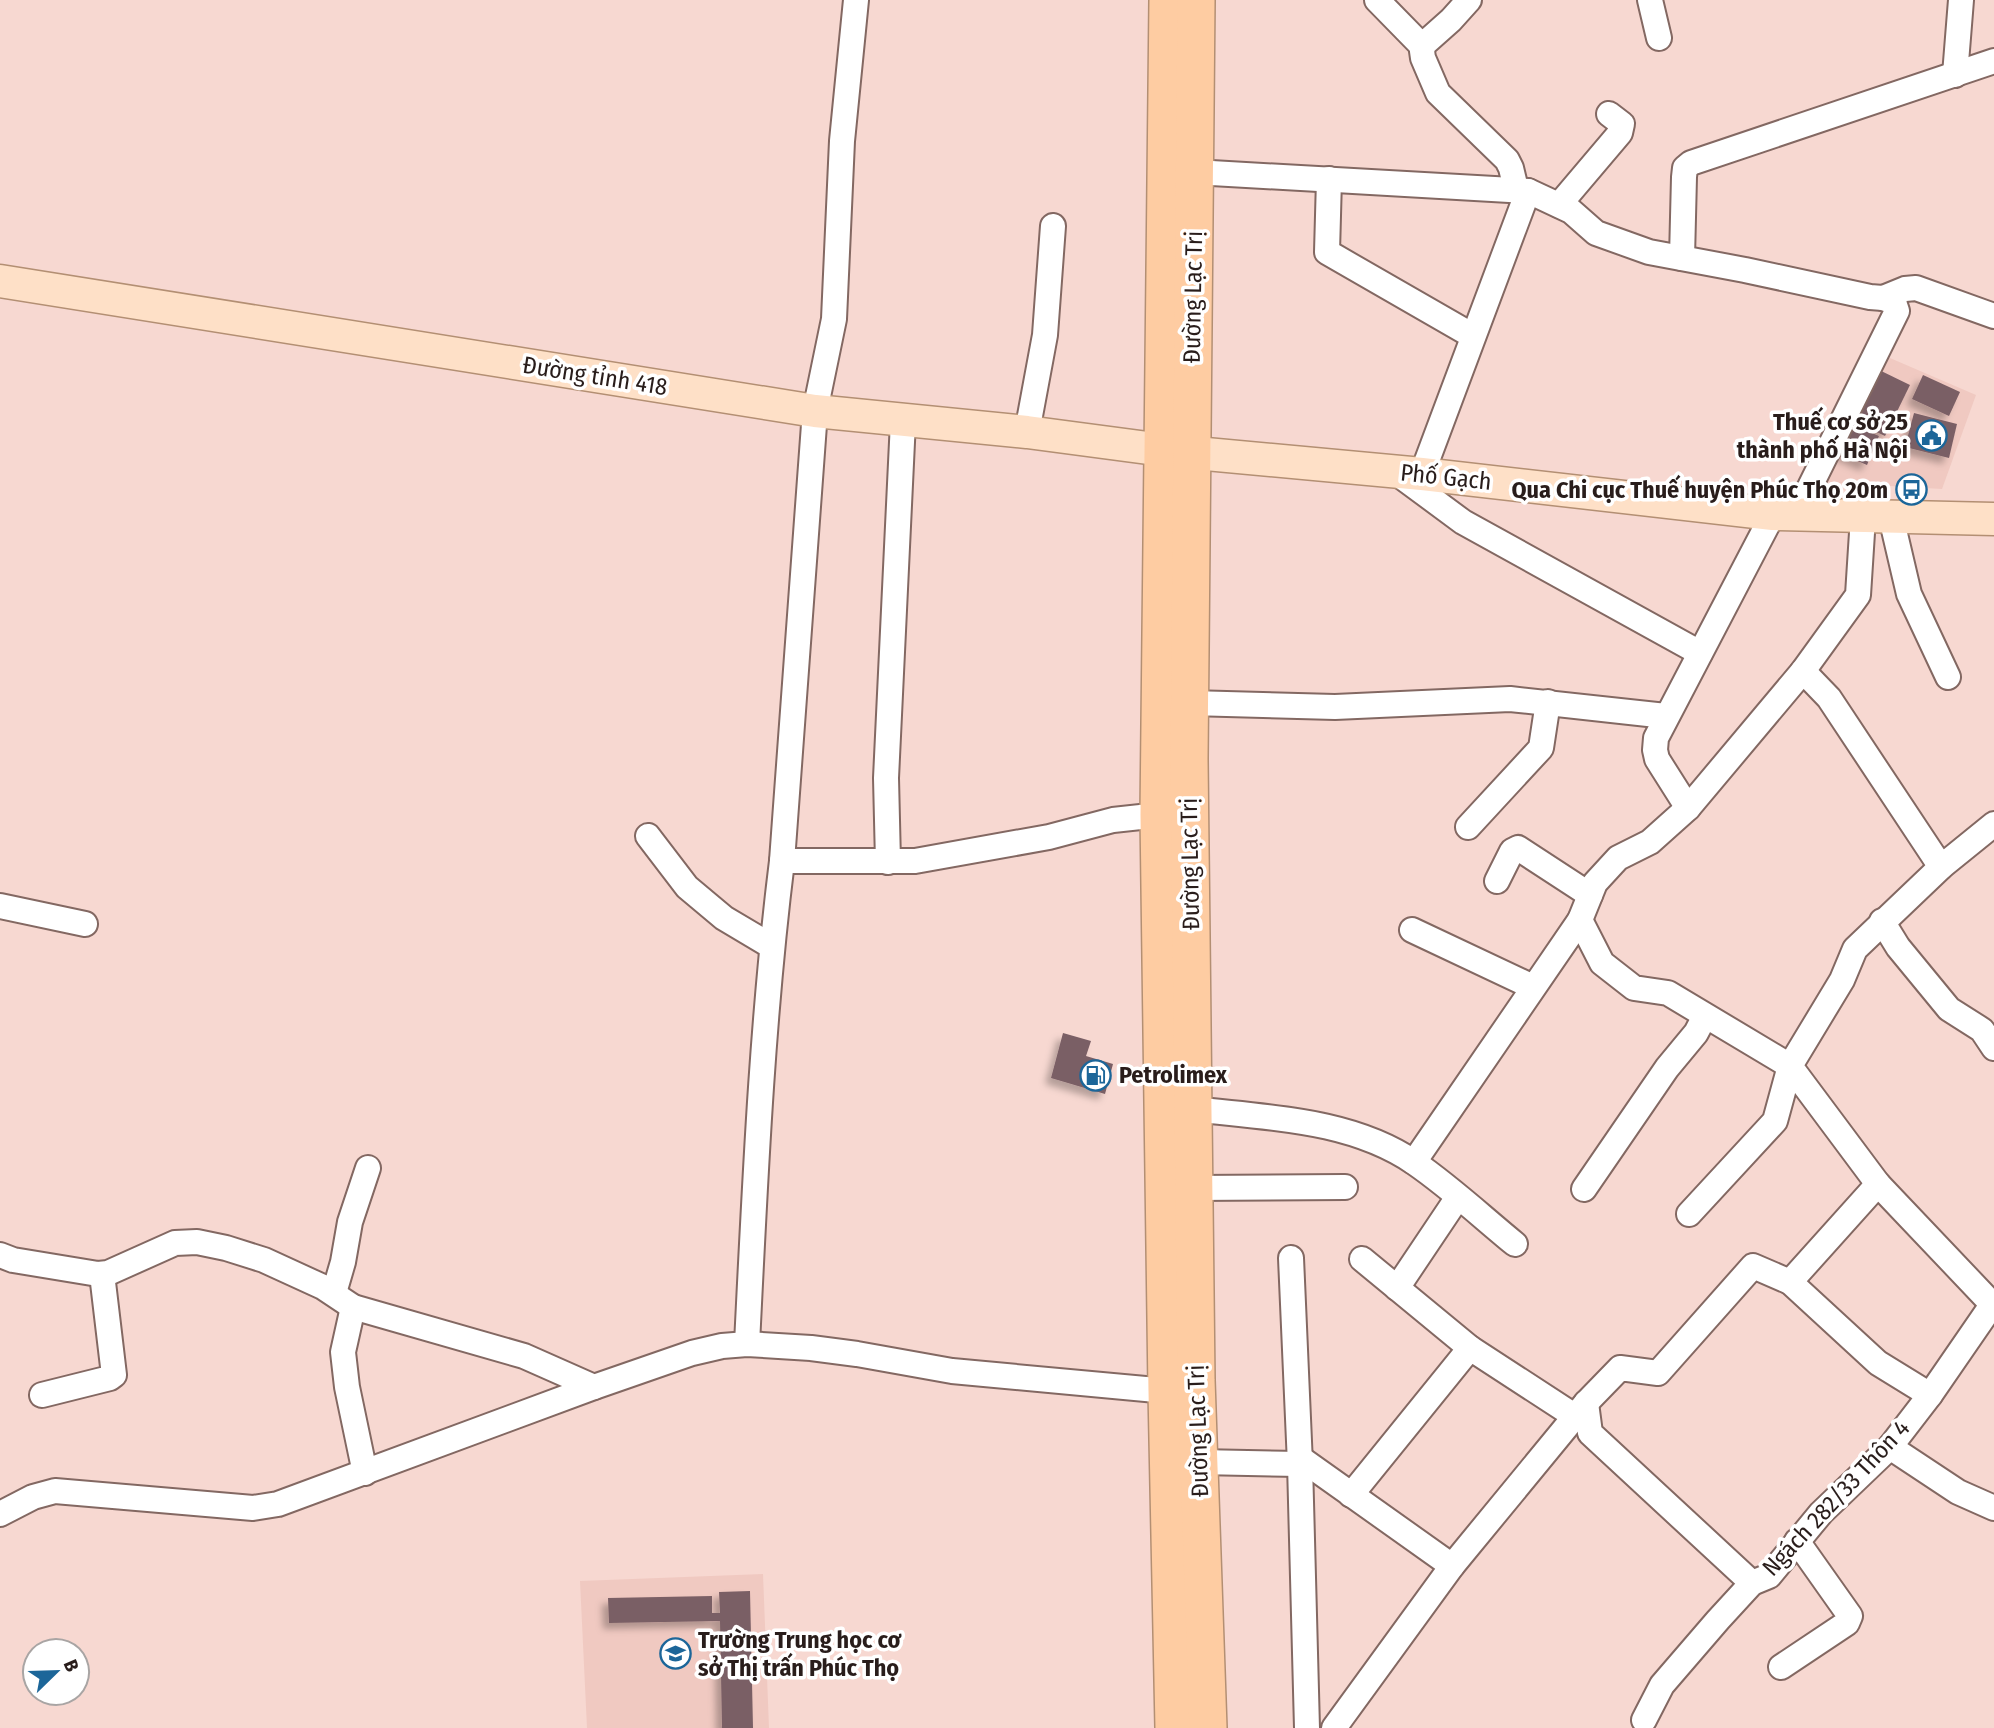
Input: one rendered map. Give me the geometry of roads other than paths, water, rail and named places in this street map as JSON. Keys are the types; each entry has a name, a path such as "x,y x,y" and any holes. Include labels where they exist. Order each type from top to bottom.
{"highway":[{"name":"Đường Lạc Trị","path":"1168,0 1177,451 1190,703 1194,1188 1208,1728"},
{"name":"Đường Lạc Trị","path":"1174,1728 1159,815 1194,172 1196,0"}],"main road":[{"name":"Đường tỉnh 418","path":"0,281 815,411 1027,432 1177,451"},
{"name":"Phố Gạch","path":"1177,451 1408,473 1785,515 1994,519"}],"street":[{"path":"747,1344 758,1117 771,946 782,861 815,411 834,319 842,141 856,0"},
{"path":"1377,0 1422,46 1425,65 1433,86 1507,160 1522,190 1473,336 1408,473 1463,522 1700,653"},
{"path":"1422,46 1469,0"},
{"path":"1650,0 1659,38"},
{"path":"1955,75 1961,0"},
{"path":"1682,258 1684,177 1685,168 1691,163 1994,61"},
{"path":"1559,205 1620,133 1622,124 1609,114"},
{"path":"1194,172 1522,190 1559,205 1585,221 1596,233 1650,252 1894,302 1897,311 1785,515 1700,653 1656,738 1657,759 1688,808"},
{"path":"1329,179 1327,252 1473,336"},
{"path":"1027,432 1045,335 1053,226"},
{"path":"1883,298 1905,289 1916,288 1994,316"},
{"path":"888,862 886,778 903,421"},
{"path":"1414,1162 1580,920 1595,883 1618,858 1650,842 1688,808 1803,671 1858,594 1877,517"},
{"path":"1877,517 1948,677"},
{"path":"1803,671 1829,698 1941,867"},
{"path":"1190,703 1335,707 1464,699 1510,699 1666,716"},
{"path":"1468,827 1541,748 1548,702"},
{"path":"782,861 915,861 1049,836 1113,820 1159,815"},
{"path":"1689,1214 1774,1121 1790,1066 1842,981 1855,949 1941,867 1994,824"},
{"path":"648,836 687,887 724,918 771,946"},
{"path":"1497,881 1512,850 1518,848 1590,895"},
{"path":"0,906 85,924"},
{"path":"1580,920 1602,963 1634,988 1668,993 1790,1066 1878,1184 1993,1303"},
{"path":"1882,921 1898,947 1949,1009 1982,1031 1994,1048"},
{"path":"1412,930 1533,987"},
{"path":"1584,1189 1667,1068 1696,1033 1704,1016"},
{"path":"1193,1109 1341,1129 1377,1143 1414,1162 1515,1244"},
{"path":"365,1474 347,1387 343,1352 343,1262 350,1222 368,1168"},
{"path":"1790,1282 1878,1184"},
{"path":"1194,1188 1345,1187"},
{"path":"1396,1288 1458,1197"},
{"path":"0,1255 13,1260 102,1274 175,1243 197,1242 264,1260 344,1300 524,1356 594,1387"},
{"path":"1291,1258 1307,1728"},
{"path":"1362,1259 1469,1348 1581,1410 1590,1433 1752,1583"},
{"path":"1334,1728 1452,1566 1581,1410 1620,1368 1658,1373 1754,1266 1790,1282 1878,1363 1930,1395"},
{"path":"42,1395 114,1375 102,1274"},
{"name":"Ngách 282/33 Thôn 4","path":"1644,1720 1661,1685 1752,1583 1769,1576 1821,1513 1891,1447 1993,1303"},
{"path":"0,1514 33,1497 55,1491 253,1508 278,1504 594,1387 692,1353 722,1346 747,1344 856,1353 952,1371 1167,1391"},
{"path":"1351,1495 1469,1348"},
{"path":"1891,1447 1958,1493 1994,1508"},
{"path":"1199,1461 1300,1461 1452,1566"},
{"path":"1781,1667 1847,1623 1850,1616 1797,1541"}],"place":[{"name":"Thuế cơ sở 25 thành phố Hà Nội","path":"1931,436"},
{"name":"Qua Chi cục Thuế huyện Phúc Thọ 20m","path":"1911,490"},
{"name":"Petrolimex","path":"1096,1075"},
{"name":"Trường Trung học cơ sở Thị trấn Phúc Thọ","path":"675,1654"}]}
